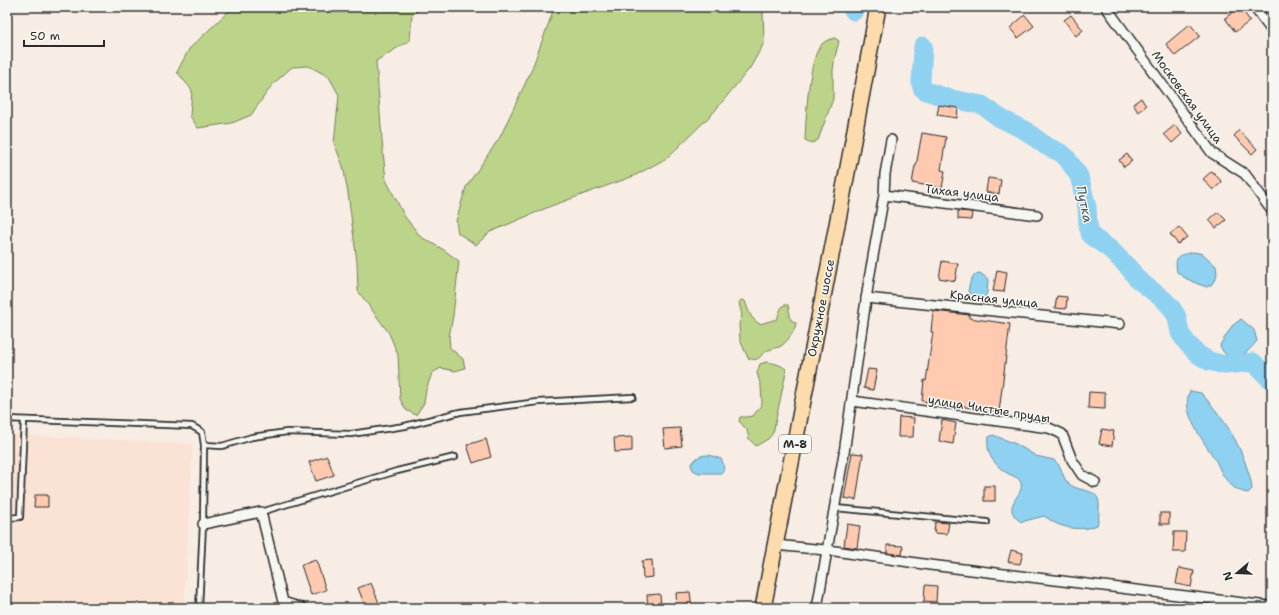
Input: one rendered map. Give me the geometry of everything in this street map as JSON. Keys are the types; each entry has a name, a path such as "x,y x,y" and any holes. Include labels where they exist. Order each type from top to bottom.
{"main road":[{"name":"Окружное шоссе","path":"764,608 878,7"}],"street":[{"name":"Московская улица","path":"1106,7 1212,153 1245,174 1272,209"},
{"path":"1254,7 1272,31"},
{"path":"817,608 852,401 866,298 884,195 885,174 891,140"},
{"name":"Тихая улица","path":"884,195 1037,215"},
{"name":"Красная улица","path":"866,298 1120,324"},
{"name":"улица Чистые пруды","path":"852,401 1049,428 1062,434 1072,460 1082,475 1095,482"},
{"path":"203,524 261,512 283,602 302,608"},
{"path":"775,545 828,550 930,565 1268,606"}],"lane":[{"path":"204,445 222,446 252,437 287,432 351,434 405,426 460,412 538,402 632,397"},
{"path":"7,419 192,426 202,432 204,445 203,524 199,608"},
{"path":"7,518 20,517 24,420"},
{"path":"261,512 397,471 455,457"},
{"path":"835,508 987,522"}],"shaded area":[{"path":"7,434 193,444 184,608 7,608"}],"green space":[{"path":"233,7 423,7 412,15 410,40 376,61 386,180 405,217 421,237 444,250 459,261 453,316 449,337 450,348 463,359 465,368 455,371 441,368 432,373 426,390 424,403 416,415 406,410 400,399 398,355 389,333 358,291 357,262 348,193 343,166 334,143 339,95 329,77 309,66 292,67 272,85 251,115 232,123 198,128 190,116 192,90 177,72 189,49"},
{"path":"552,7 765,7 763,11 764,43 750,68 713,113 667,158 634,176 551,206 490,232 476,245 458,233 456,221 466,187 500,137 531,71 552,14"},
{"path":"835,38 839,41 833,70 833,99 818,140 812,143 805,140 807,104 814,60 823,43 827,40"},
{"path":"741,300 745,301 752,317 760,324 777,319 781,308 784,305 788,305 791,320 796,323 791,336 780,347 771,349 758,359 748,358 740,340 739,324 742,315 739,303"},
{"path":"766,362 776,364 786,369 773,433 768,439 756,446 749,439 747,430 739,421 740,417 753,416 762,404 761,386 757,373 760,364"}],"water":[{"path":"1194,252 1203,254 1216,266 1216,278 1211,285 1207,287 1185,278 1177,272 1177,259 1181,255"},
{"path":"980,273 988,279 987,293 983,300 974,298 968,291 973,277"},
{"path":"1241,319 1254,330 1257,341 1241,355 1233,357 1227,355 1220,345 1232,326"},
{"path":"1190,391 1201,393 1222,419 1234,437 1251,481 1252,489 1248,493 1238,490 1227,481 1200,437 1188,408"},
{"path":"993,435 1016,444 1036,456 1054,460 1060,466 1069,484 1094,494 1099,502 1099,517 1097,525 1082,529 1060,525 1044,516 1021,522 1017,519 1012,511 1012,506 1021,489 1020,481 1018,478 998,467 989,453 989,437"},
{"path":"709,455 721,459 724,466 722,473 699,473 693,470 691,465 698,457"}],"building":[{"path":"1240,7 1250,21 1235,32 1225,18"},
{"path":"1025,15 1034,26 1018,38 1010,28"},
{"path":"1071,15 1083,30 1076,36 1064,20"},
{"path":"1190,24 1200,36 1175,56 1166,44"},
{"path":"1141,98 1146,106 1138,112 1133,104"},
{"path":"939,105 958,108 957,118 937,115"},
{"path":"1175,125 1182,134 1172,143 1164,134"},
{"path":"1239,130 1257,149 1252,154 1234,136"},
{"path":"922,133 946,137 941,170 945,171 942,188 912,183"},
{"path":"1127,154 1132,161 1124,167 1119,160"},
{"path":"1212,171 1222,182 1213,190 1203,179"},
{"path":"988,178 1001,180 999,194 986,192"},
{"path":"958,211 972,212 971,220 958,219"},
{"path":"1218,212 1226,220 1216,228 1209,220"},
{"path":"1179,227 1187,237 1178,244 1170,234"},
{"path":"942,261 958,264 955,281 939,278"},
{"path":"997,270 1007,272 1004,292 993,291"},
{"path":"1057,296 1067,297 1066,309 1055,308"},
{"path":"933,311 970,315 969,318 1010,324 999,412 922,401 924,380 926,381 933,332 931,332"},
{"path":"868,369 877,370 873,390 864,388"},
{"path":"1089,392 1105,393 1105,409 1088,408"},
{"path":"899,417 914,418 913,437 898,437"},
{"path":"942,420 956,423 953,444 939,441"},
{"path":"680,428 682,446 665,448 663,429"},
{"path":"1102,429 1114,431 1112,446 1099,444"},
{"path":"632,437 632,451 615,452 614,438"},
{"path":"486,439 491,457 473,463 467,445"},
{"path":"852,453 863,454 856,500 844,498"},
{"path":"327,456 334,475 316,481 309,462"},
{"path":"984,486 995,486 995,501 984,501"},
{"path":"35,495 48,495 48,507 34,507"},
{"path":"1160,513 1169,513 1169,524 1160,524"},
{"path":"935,522 949,523 947,534 934,533"},
{"path":"847,524 860,526 857,548 844,546"},
{"path":"1174,532 1186,532 1185,552 1173,552"},
{"path":"887,545 903,546 902,555 887,553"},
{"path":"1011,550 1023,553 1020,564 1008,562"},
{"path":"316,560 326,590 311,595 301,565"},
{"path":"652,560 653,577 643,578 642,561"},
{"path":"1179,568 1194,571 1191,587 1176,584"},
{"path":"371,583 381,608 366,608 358,588"},
{"path":"925,585 937,586 936,602 924,601"},
{"path":"690,592 692,608 677,608 676,593"},
{"path":"660,594 661,608 648,608 647,595"}],"waterway":[{"name":"Путка","path":"851,7 854,11"},
{"name":"Путка","path":"923,46 922,88 926,91 947,98 982,105 1000,118 1026,131 1046,146 1066,157 1079,176 1087,207 1088,225 1091,236 1110,249 1131,270 1137,279 1171,307 1177,317 1180,333 1187,343 1199,355 1209,361 1225,365 1253,362 1272,381"}]}
